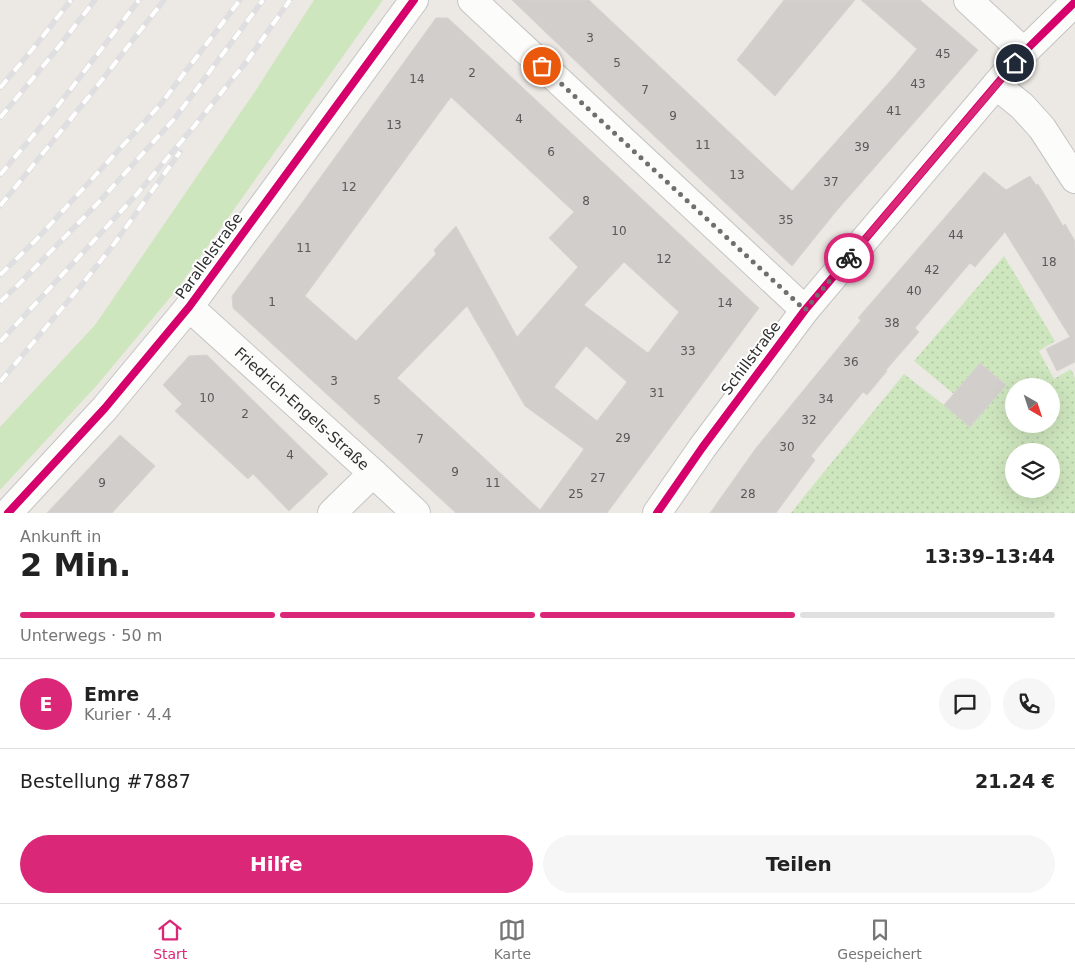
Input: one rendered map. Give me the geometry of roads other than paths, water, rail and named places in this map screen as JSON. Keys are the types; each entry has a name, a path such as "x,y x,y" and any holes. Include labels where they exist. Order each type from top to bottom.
{"street":[{"name":"Parallelstraße","path":"8,513 105,408 189,306 414,0"},
{"path":"472,0 805,310"},
{"path":"968,0 1024,52"},
{"name":"Schillstraße","path":"657,513 702,448 805,310 1024,52 1075,2"},
{"path":"996,85 1022,106 1042,128 1075,179"},
{"name":"Friedrich-Engels-Straße","path":"189,306 416,513"},
{"path":"332,513 373,472"}],"railway":[{"path":"0,88 71,0"},
{"path":"0,118 95,0"},
{"path":"0,175 57,107 139,0"},
{"path":"0,206 164,0"},
{"path":"0,275 36,240 160,105 240,0"},
{"path":"0,302 97,204 175,118 263,0"},
{"path":"0,342 137,194 247,61 290,0"},
{"path":"0,382 114,244 180,152"}]}
